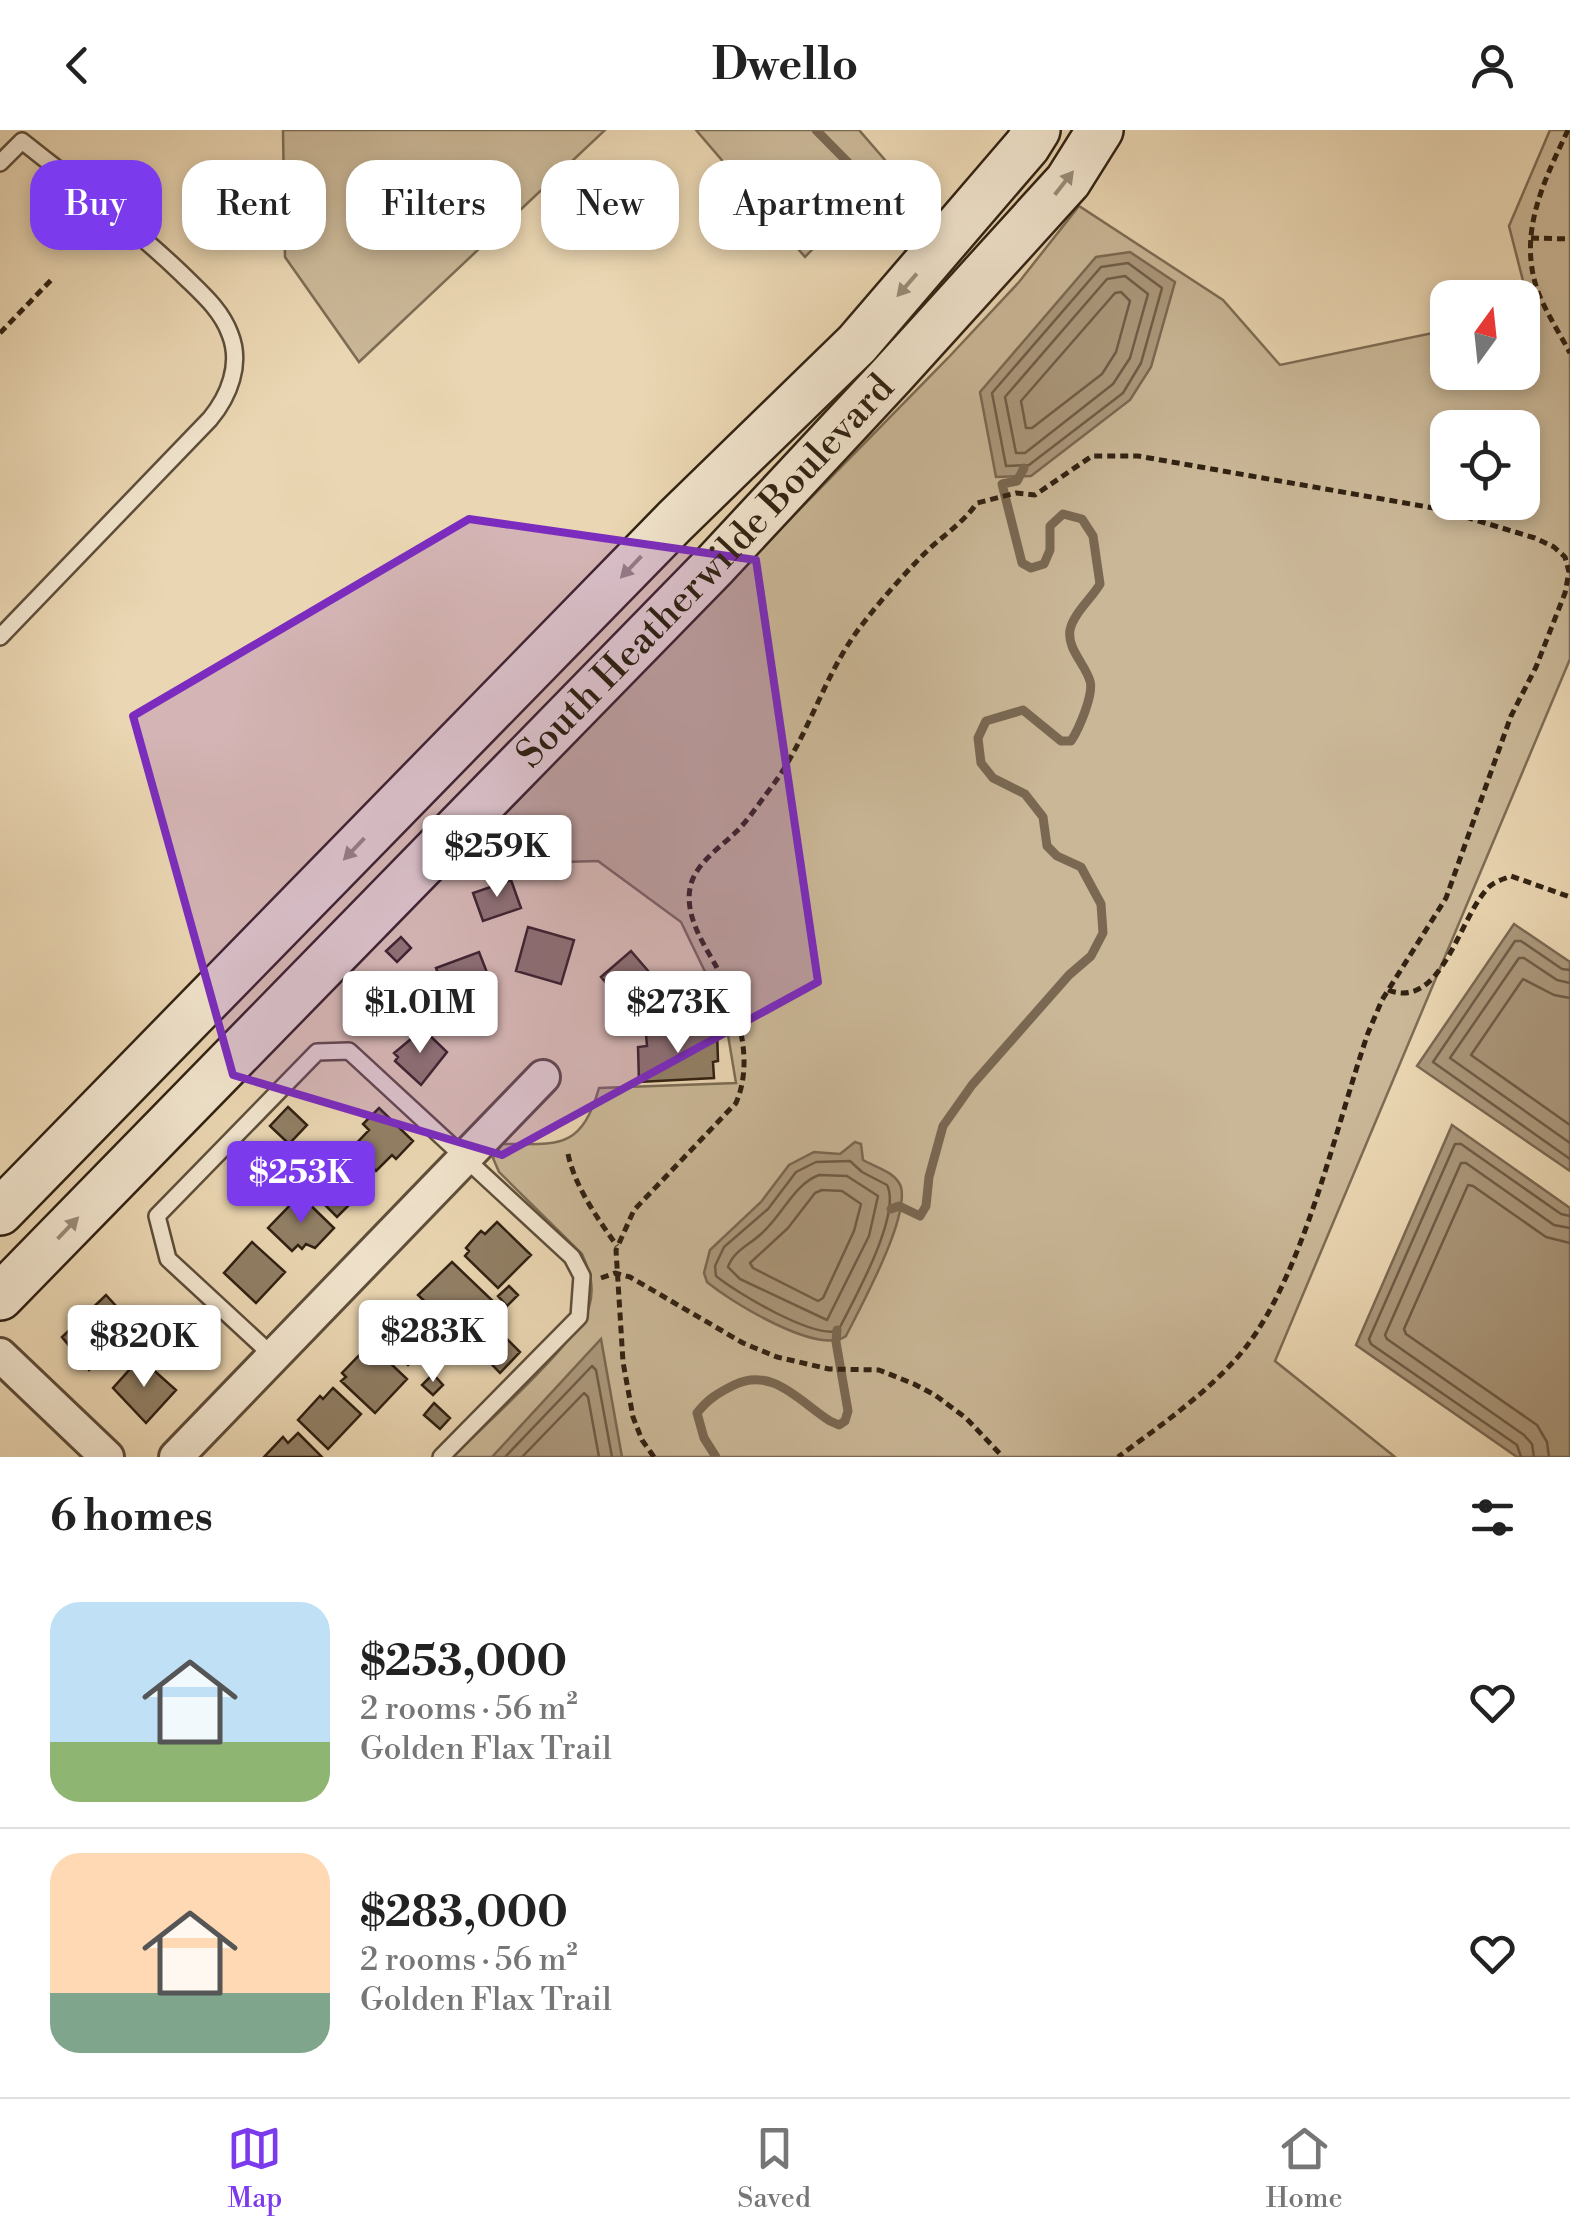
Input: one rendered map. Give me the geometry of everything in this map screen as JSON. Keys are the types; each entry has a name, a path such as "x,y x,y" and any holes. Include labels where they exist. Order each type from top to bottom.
{"main road":[{"name":"South Heatherwilde Boulevard","path":"0,1212 676,521 857,344 1037,130"},
{"name":"South Heatherwilde Boulevard","path":"0,1298 715,565 1068,180 1100,130"},
{"path":"676,521 715,565"}],"street":[{"path":"176,1457 542,1076"},
{"path":"0,1355 107,1457"}],"lane":[{"path":"0,163 16,136 148,242 214,306 230,334 235,355 224,402 210,419 0,637"},
{"path":"273,1356 168,1259 158,1216 317,1052 348,1051 572,1258 582,1276 579,1317 441,1457"}],"path":[{"path":"1568,130 1534,212 1531,265 1538,292 1570,353"},
{"path":"1531,238 1570,239"},
{"path":"0,333 53,278"},
{"path":"654,1457 633,1416 622,1362 615,1273 617,1246 634,1210 732,1110 744,1085 745,1062 738,1024 725,984 692,919 692,881 774,784 856,632 914,565 966,519 976,503 1016,493 1034,495 1092,456 1138,456 1439,509 1545,543 1565,557 1569,572 1550,635 1511,716 1446,898 1388,990 1368,1033 1306,1221 1261,1326 1233,1362 1118,1457"},
{"path":"1388,990 1402,996 1416,994 1428,982 1492,884 1511,876 1570,898"},
{"path":"568,1154 571,1168 596,1216 617,1246"},
{"path":"598,1279 615,1273 640,1281 743,1342 777,1357 898,1376 936,1394 966,1418 1003,1457"}],"highlighted area":[{"path":"469,519 756,560 818,982 502,1155 233,1075 133,716"}],"shaded area":[{"path":"283,130 605,130 573,160 541,160 541,190 521,209 521,160 346,160 346,250 478,250 359,362 285,257 285,250 326,250 326,160 283,160"},
{"path":"696,130 859,130 885,160 722,160"},
{"path":"1550,130 1570,130 1570,659 1275,1361 1395,1457 453,1457 549,1362 581,1322 591,1300 591,1280 582,1254 499,1172 493,1158 502,1144 564,1140 584,1123 599,1088 736,1083 724,1011 681,922 598,861 451,865 948,358 1019,282 1079,206 1223,300 1280,365 1430,334 1430,390 1540,390 1540,280 1523,280 1509,226"}],"water":[{"path":"1130,252 1175,282 1151,367 1130,400 1031,476 996,477 980,392 1096,257"},
{"path":"1514,924 1570,962 1570,1171 1417,1066"},
{"path":"1452,1125 1570,1208 1570,1457 1517,1457 1356,1345"},
{"path":"855,1142 861,1144 863,1160 898,1182 902,1201 882,1262 846,1336 816,1339 796,1333 754,1313 707,1282 704,1273 710,1250 761,1202 789,1165 814,1152 840,1154"},
{"path":"601,1339 622,1457 492,1457"}],"building":[{"path":"511,880 521,908 483,921 473,893"},
{"path":"528,927 574,940 561,984 516,971"},
{"path":"401,937 411,948 397,962 386,951"},
{"path":"631,951 662,987 626,1015 601,977"},
{"path":"479,952 493,988 470,997 468,990 449,1002 436,968"},
{"path":"423,1029 447,1052 421,1085 395,1061 398,1057 394,1053"},
{"path":"717,1031 714,1078 639,1082 638,1047 647,1046 646,1034"},
{"path":"288,1107 307,1125 289,1144 270,1126"},
{"path":"379,1108 413,1141 396,1159 392,1155 376,1171 352,1148 369,1130 363,1124"},
{"path":"333,1147 365,1179 356,1188 361,1193 337,1217 295,1175 308,1163 312,1167"},
{"path":"300,1195 334,1228 315,1248 306,1244 302,1249 298,1245 292,1251 268,1228"},
{"path":"497,1222 531,1255 498,1288 465,1256 469,1251 466,1248 477,1235 481,1231 485,1234"},
{"path":"252,1242 285,1272 256,1303 224,1273"},
{"path":"452,1262 498,1306 465,1340 418,1295"},
{"path":"509,1286 518,1295 507,1306 498,1296"},
{"path":"106,1295 116,1306 109,1313 130,1336 89,1370 62,1337"},
{"path":"413,1305 440,1332 408,1365 377,1336"},
{"path":"499,1331 520,1352 500,1373 479,1351"},
{"path":"370,1344 407,1379 375,1413 341,1381 346,1377 342,1373"},
{"path":"140,1358 176,1390 146,1423 113,1388"},
{"path":"433,1374 443,1385 433,1395 422,1385"},
{"path":"333,1388 361,1414 328,1449 298,1420"},
{"path":"434,1403 450,1418 440,1429 424,1415"},
{"path":"298,1433 322,1457 264,1457 283,1437 288,1443"}],"waterway":[{"path":"816,130 846,160"},
{"path":"891,1209 899,1206 920,1216 926,1206 929,1177 943,1126 972,1085 1069,975 1091,956 1103,933 1101,904 1081,867 1057,856 1047,846 1043,817 1025,794 993,778 981,763 978,738 986,721 1023,710 1061,741 1071,741 1090,694 1090,681 1074,650 1070,630 1100,584 1093,536 1082,519 1063,514 1050,526 1050,550 1044,564 1031,568 1022,563 1002,484 1017,481 1024,468"},
{"path":"716,1457 704,1438 697,1413 718,1394 748,1380 773,1383 830,1421 839,1425 845,1421 848,1411 837,1330"}]}
